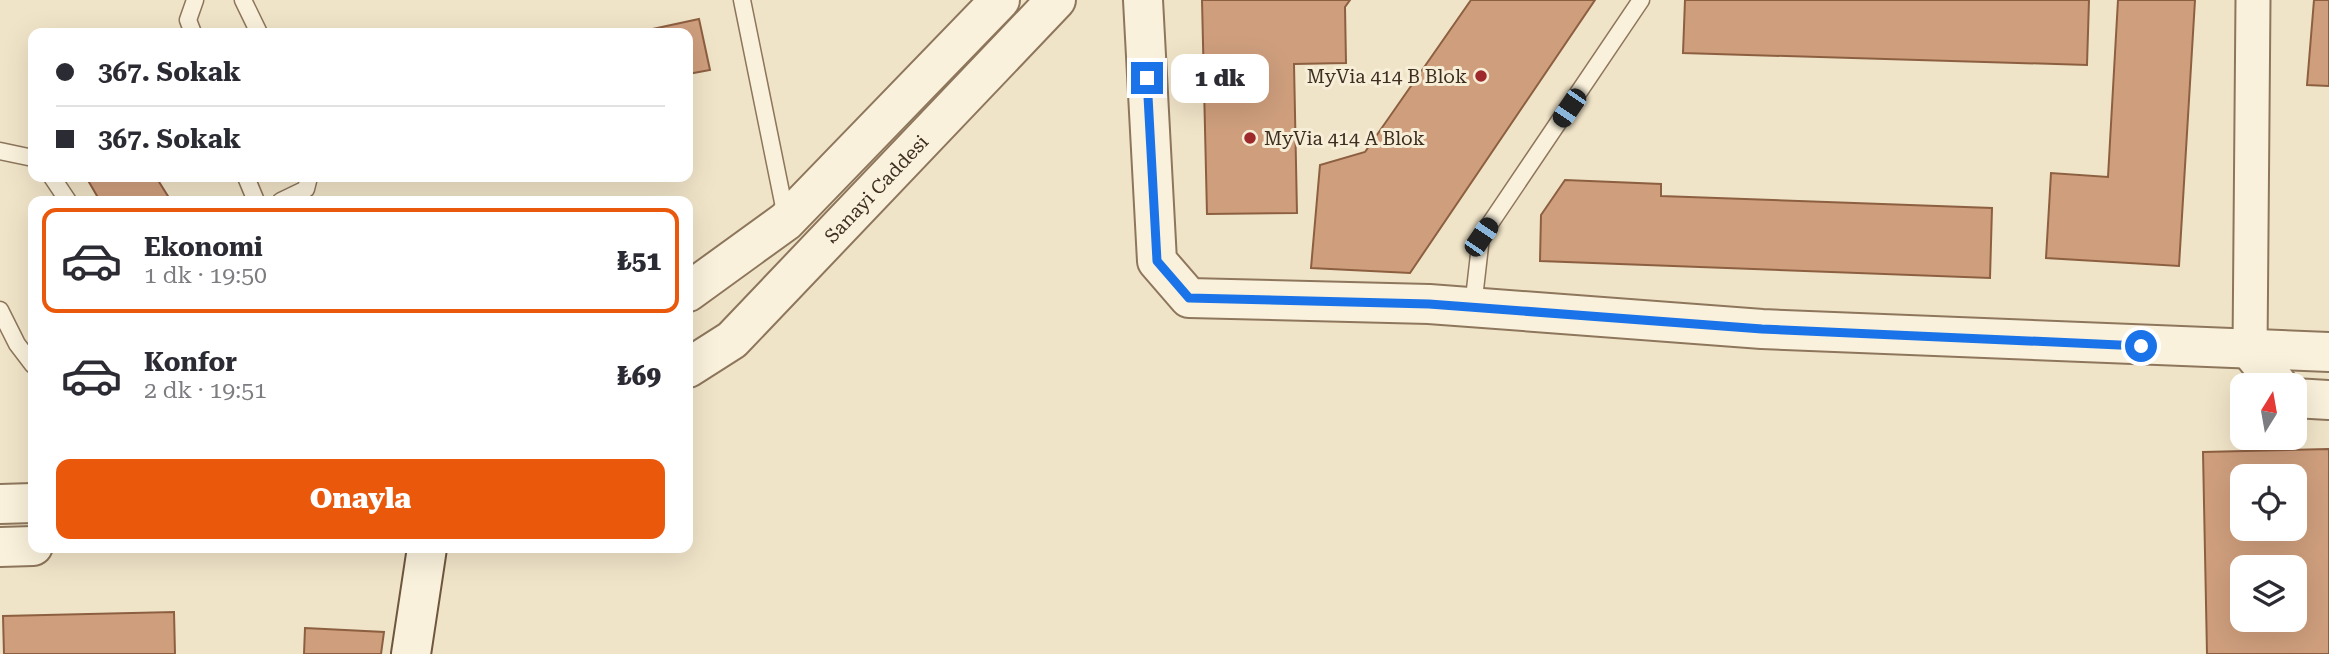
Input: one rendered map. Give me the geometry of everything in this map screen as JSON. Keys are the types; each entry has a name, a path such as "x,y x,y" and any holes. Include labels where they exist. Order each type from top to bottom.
{"street":[{"path":"693,288 786,221 1000,0"},
{"name":"Sanayi Caddesi","path":"693,365 732,340 1056,0"},
{"path":"1143,0 1157,261 1189,298 1473,307 1762,329 2250,351 2329,352"},
{"path":"2253,0 2250,351 2268,373"},
{"path":"2307,399 2329,400"},
{"path":"0,504 28,503"},
{"path":"0,547 28,546"},
{"path":"411,654 426,553"}],"lane":[{"path":"191,28 188,20 195,0"},
{"path":"243,0 257,28"},
{"path":"742,0 786,221"},
{"path":"1473,307 1481,237 1641,0"},
{"path":"0,151 28,157"},
{"path":"291,196 306,189 308,182"},
{"path":"0,310 17,344 28,358"}],"building":[{"name":"MyVia 414 A Blok","path":"1202,0 1350,0 1345,7 1346,63 1294,64 1297,213 1207,214"},
{"name":"MyVia 414 B Blok","path":"1471,0 1595,0 1410,273 1311,268 1320,165 1365,152"},
{"path":"1685,0 2089,0 2087,65 1683,53"},
{"path":"2118,0 2195,0 2179,266 2046,258 2051,173 2108,177"},
{"path":"2314,0 2329,0 2329,86 2307,85"},
{"path":"699,19 710,70 693,73 693,28 657,28"},
{"path":"1565,180 1661,184 1661,196 1992,208 1990,278 1540,261 1541,215"},
{"path":"89,182 159,182 168,196 97,196"},
{"path":"2329,449 2329,654 2207,654 2203,452"},
{"path":"174,612 175,654 4,654 3,616"},
{"path":"305,628 384,632 381,654 304,654"}],"place":[{"name":"MyVia 414 B Blok","path":"1481,76"},
{"name":"MyVia 414 A Blok","path":"1250,138"}],"route":[{"path":"1147,78 1157,261 1189,298 1429,304 1762,329 2141,346"}]}
